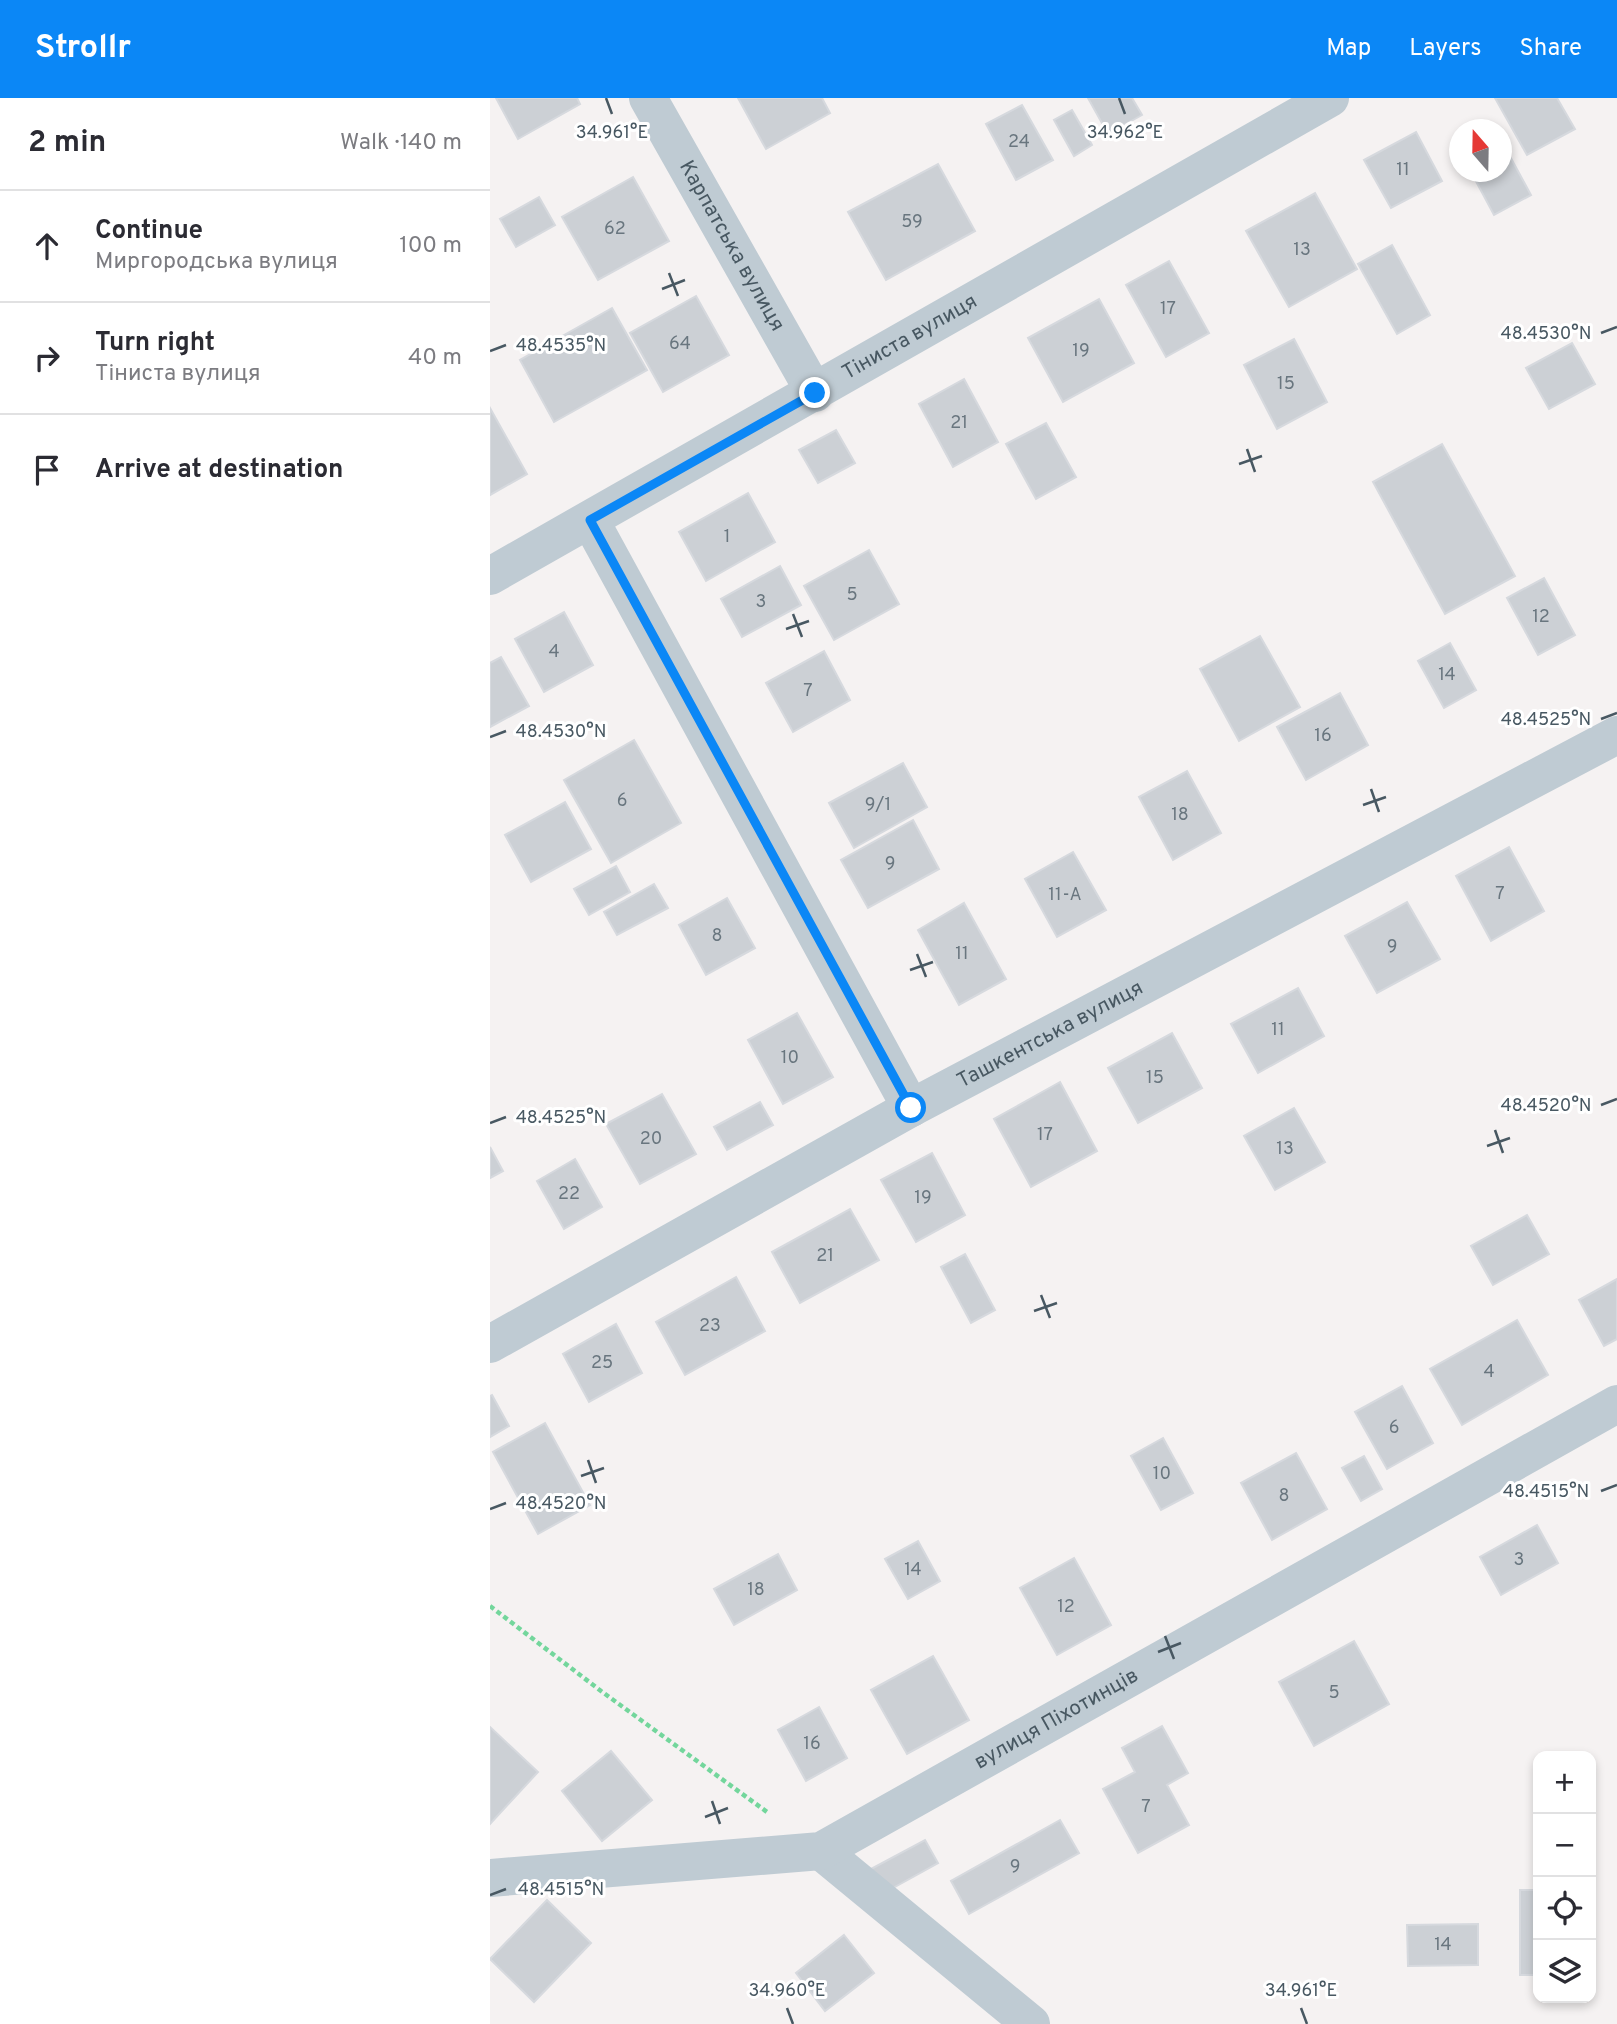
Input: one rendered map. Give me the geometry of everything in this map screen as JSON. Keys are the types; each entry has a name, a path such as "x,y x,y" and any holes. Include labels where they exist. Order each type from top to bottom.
{"street":[{"name":"Карпатська вулиця","path":"648,98 815,393"},
{"name":"Тіниста вулиця","path":"490,576 1330,98"},
{"path":"590,520 911,1108"},
{"name":"Ташкентська вулиця","path":"490,1344 911,1108 1617,735"},
{"name":"вулиця Піхотинців","path":"490,1878 821,1852 1617,1404"},
{"path":"821,1852 1031,2024"}],"path":[{"path":"490,1606 821,1852"}],"building":[{"path":"496,98 577,98 580,104 518,139"},
{"path":"738,98 822,98 830,113 766,149"},
{"path":"1088,98 1132,98 1142,115 1108,134"},
{"path":"1495,98 1557,98 1575,129 1527,155 1512,128 1512,119 1507,119"},
{"path":"1022,105 1053,160 1016,180 986,124"},
{"path":"1072,110 1092,145 1074,156 1054,120"},
{"path":"1416,132 1442,181 1391,208 1364,160"},
{"path":"1512,160 1531,195 1494,215 1476,182 1512,182"},
{"path":"938,164 975,231 886,280 848,212"},
{"path":"633,177 669,241 598,280 562,217"},
{"path":"1315,193 1357,269 1289,307 1246,231"},
{"path":"539,197 555,225 516,247 500,219"},
{"path":"1392,245 1430,315 1397,334 1358,264"},
{"path":"1169,261 1209,333 1166,357 1126,285"},
{"path":"696,296 729,355 663,392 630,333"},
{"path":"1099,299 1134,363 1063,402 1028,338"},
{"path":"612,308 647,370 554,422 520,360"},
{"path":"1294,339 1327,402 1277,429 1244,365"},
{"path":"1572,343 1595,384 1549,409 1526,368"},
{"path":"964,379 998,442 953,467 919,404"},
{"path":"490,408 527,474 490,495"},
{"path":"1046,423 1076,477 1036,499 1006,444"},
{"path":"836,430 855,463 818,483 799,450"},
{"path":"1442,444 1515,576 1445,614 1373,482"},
{"path":"748,493 775,542 706,581 679,532"},
{"path":"869,550 899,604 834,640 804,586"},
{"path":"780,566 801,605 742,637 721,599"},
{"path":"1544,578 1575,635 1538,655 1507,598"},
{"path":"564,612 593,665 544,692 515,639"},
{"path":"1260,636 1300,707 1239,741 1200,669"},
{"path":"1450,643 1476,690 1444,708 1418,661"},
{"path":"824,651 850,700 793,732 766,683"},
{"path":"501,657 529,706 490,727 490,663"},
{"path":"1340,693 1368,745 1306,780 1277,727"},
{"path":"634,740 681,823 611,863 564,780"},
{"path":"903,763 927,807 854,848 829,803"},
{"path":"1187,771 1221,833 1173,860 1139,797"},
{"path":"565,802 591,849 531,882 505,835"},
{"path":"913,820 939,869 868,908 841,860"},
{"path":"1509,847 1544,911 1491,941 1456,876"},
{"path":"1073,852 1106,910 1057,937 1025,879"},
{"path":"616,866 630,892 589,915 574,889"},
{"path":"654,884 668,908 617,935 604,912"},
{"path":"727,898 755,948 706,975 679,925"},
{"path":"1407,902 1440,959 1377,993 1345,936"},
{"path":"964,903 1006,979 959,1005 918,930"},
{"path":"1298,988 1324,1036 1258,1073 1231,1024"},
{"path":"797,1013 833,1077 783,1104 748,1040"},
{"path":"1172,1033 1202,1088 1138,1123 1108,1068"},
{"path":"1060,1082 1097,1151 1031,1187 994,1119"},
{"path":"662,1094 696,1154 640,1184 606,1124"},
{"path":"760,1102 773,1125 727,1150 714,1127"},
{"path":"1294,1108 1325,1162 1275,1190 1244,1136"},
{"path":"490,1147 503,1171 490,1178"},
{"path":"932,1153 965,1215 916,1242 881,1180"},
{"path":"575,1159 602,1207 564,1229 537,1181"},
{"path":"850,1209 879,1260 800,1303 772,1252"},
{"path":"1527,1215 1549,1254 1493,1285 1471,1246"},
{"path":"965,1254 995,1310 971,1323 941,1267"},
{"path":"736,1277 765,1331 685,1375 656,1322"},
{"path":"1617,1279 1617,1339 1604,1346 1579,1300"},
{"path":"1517,1320 1548,1375 1462,1425 1430,1369"},
{"path":"616,1324 642,1373 589,1402 563,1354"},
{"path":"1402,1386 1433,1443 1387,1469 1355,1412"},
{"path":"492,1395 509,1426 490,1437 490,1396"},
{"path":"545,1423 590,1505 538,1534 493,1452"},
{"path":"1163,1438 1193,1493 1161,1510 1131,1456"},
{"path":"1296,1453 1327,1509 1272,1540 1241,1483"},
{"path":"1364,1456 1382,1489 1361,1501 1342,1468"},
{"path":"1537,1525 1558,1563 1501,1595 1480,1557"},
{"path":"918,1541 940,1581 908,1599 885,1559"},
{"path":"778,1554 797,1590 734,1625 714,1589"},
{"path":"1074,1558 1111,1625 1057,1655 1020,1588"},
{"path":"1354,1641 1389,1704 1314,1746 1279,1682"},
{"path":"933,1656 969,1720 907,1754 871,1690"},
{"path":"819,1707 847,1758 806,1781 778,1730"},
{"path":"1162,1726 1188,1773 1167,1785 1189,1825 1138,1853 1103,1789 1135,1772 1122,1748"},
{"path":"490,1727 538,1772 490,1824"},
{"path":"611,1751 652,1800 602,1841 562,1791"},
{"path":"1060,1820 1079,1853 969,1914 951,1881"},
{"path":"925,1840 938,1863 884,1893 871,1869"},
{"path":"1520,1890 1533,1890 1533,1975 1520,1975"},
{"path":"547,1900 591,1943 534,2002 490,1959"},
{"path":"1478,1924 1478,1965 1408,1966 1407,1925"},
{"path":"844,1935 874,1973 825,2011 796,1973"}],"route":[{"path":"815,393 590,520 911,1108"}]}
